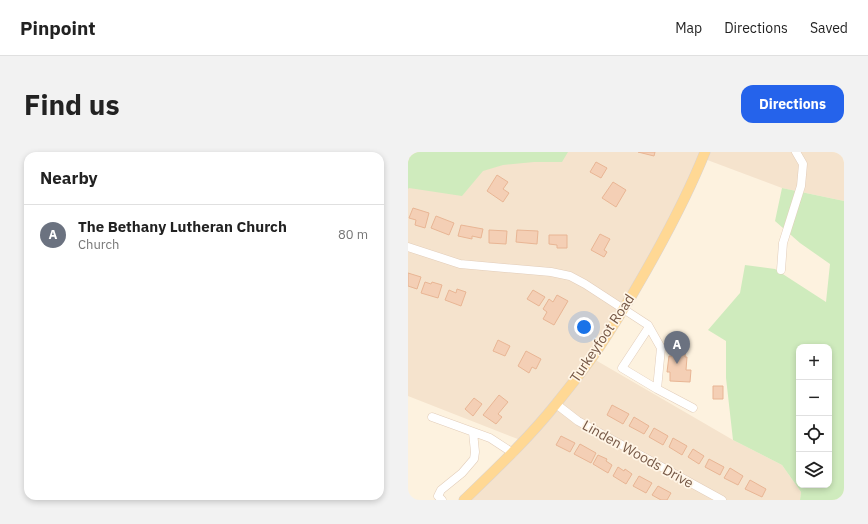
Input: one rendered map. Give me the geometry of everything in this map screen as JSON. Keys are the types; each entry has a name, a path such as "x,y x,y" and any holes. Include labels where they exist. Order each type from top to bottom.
{"main road":[{"name":"Turkeyfoot Road","path":"464,500 513,453 556,404 592,358 623,309 660,244 684,198 705,152"}],"street":[{"path":"781,270 783,243 801,186 803,164 796,152"},
{"path":"408,248 460,264 551,272 570,276 585,284 644,322 649,327 661,348 657,389"},
{"path":"649,327 622,368 657,389 694,408"},
{"name":"Linden Woods Drive","path":"556,404 578,422 722,500"},
{"path":"432,417 490,438 513,453"},
{"path":"442,500 438,496 441,490 462,473 474,460 475,452 473,432"}],"shaded area":[{"path":"408,152 844,152 844,201 782,188 702,158 684,198 592,358 733,440 782,465 796,485 796,488 798,488 801,492 800,500 464,500 523,441 408,396"}],"green space":[{"path":"408,152 568,152 562,162 534,162 503,165 483,171 462,196 408,189"},
{"path":"782,188 844,201 844,500 800,500 801,492 798,488 832,488 832,344 796,344 796,485 782,465 733,440 726,378 726,341 708,330 740,293 745,265 775,269 826,302 830,264 800,243 775,221"}],"building":[{"path":"638,152 655,152 654,156"},
{"path":"596,162 607,168 601,178 590,172"},
{"path":"497,175 508,182 503,189 509,193 503,202 487,191"},
{"path":"613,182 626,190 616,207 602,198"},
{"path":"413,208 429,213 425,228 415,225 416,220 409,218"},
{"path":"436,216 454,223 449,235 431,228"},
{"path":"461,225 483,229 481,238 472,236 472,239 458,236"},
{"path":"489,230 507,231 506,244 489,243"},
{"path":"517,230 538,231 537,244 516,242"},
{"path":"600,234 610,239 604,250 607,252 604,257 591,250"},
{"path":"549,235 567,235 567,248 557,248 557,245 549,244"},
{"path":"408,273 421,277 417,289 408,286"},
{"path":"425,282 431,284 432,282 442,285 438,298 421,293"},
{"path":"457,289 466,292 461,306 445,300 449,290 456,293"},
{"path":"533,290 545,297 539,306 527,299"},
{"path":"557,295 568,301 554,325 543,319 547,312 543,309 549,299 553,302"},
{"path":"498,340 510,346 505,356 493,351"},
{"path":"673,343 686,344 686,370 691,370 690,382 670,381 670,372 667,372 669,356 672,356"},
{"path":"526,351 541,359 536,369 532,367 529,373 518,366"},
{"path":"713,386 723,386 723,399 713,399"},
{"path":"499,395 508,402 498,414 502,417 496,424 483,415"},
{"path":"474,398 482,404 473,416 465,409"},
{"path":"612,405 629,414 623,424 607,415"},
{"path":"634,417 649,426 644,434 629,426"},
{"path":"654,428 668,436 663,445 649,437"},
{"path":"561,436 575,443 570,452 556,445"},
{"path":"673,438 687,446 682,455 669,447"},
{"path":"580,444 596,453 591,463 574,454"},
{"path":"693,449 704,456 699,464 688,457"},
{"path":"598,455 607,459 606,461 612,465 608,473 593,464"},
{"path":"709,459 724,467 720,475 705,467"},
{"path":"618,467 624,471 625,469 632,474 626,484 613,476"},
{"path":"730,468 743,476 738,485 724,478"},
{"path":"639,476 652,483 646,493 633,486"},
{"path":"750,480 766,489 762,497 745,489"},
{"path":"658,486 671,493 667,500 661,500 652,495"}],"place":[{"name":"The Bethany Lutheran Church","path":"677,364"}]}
